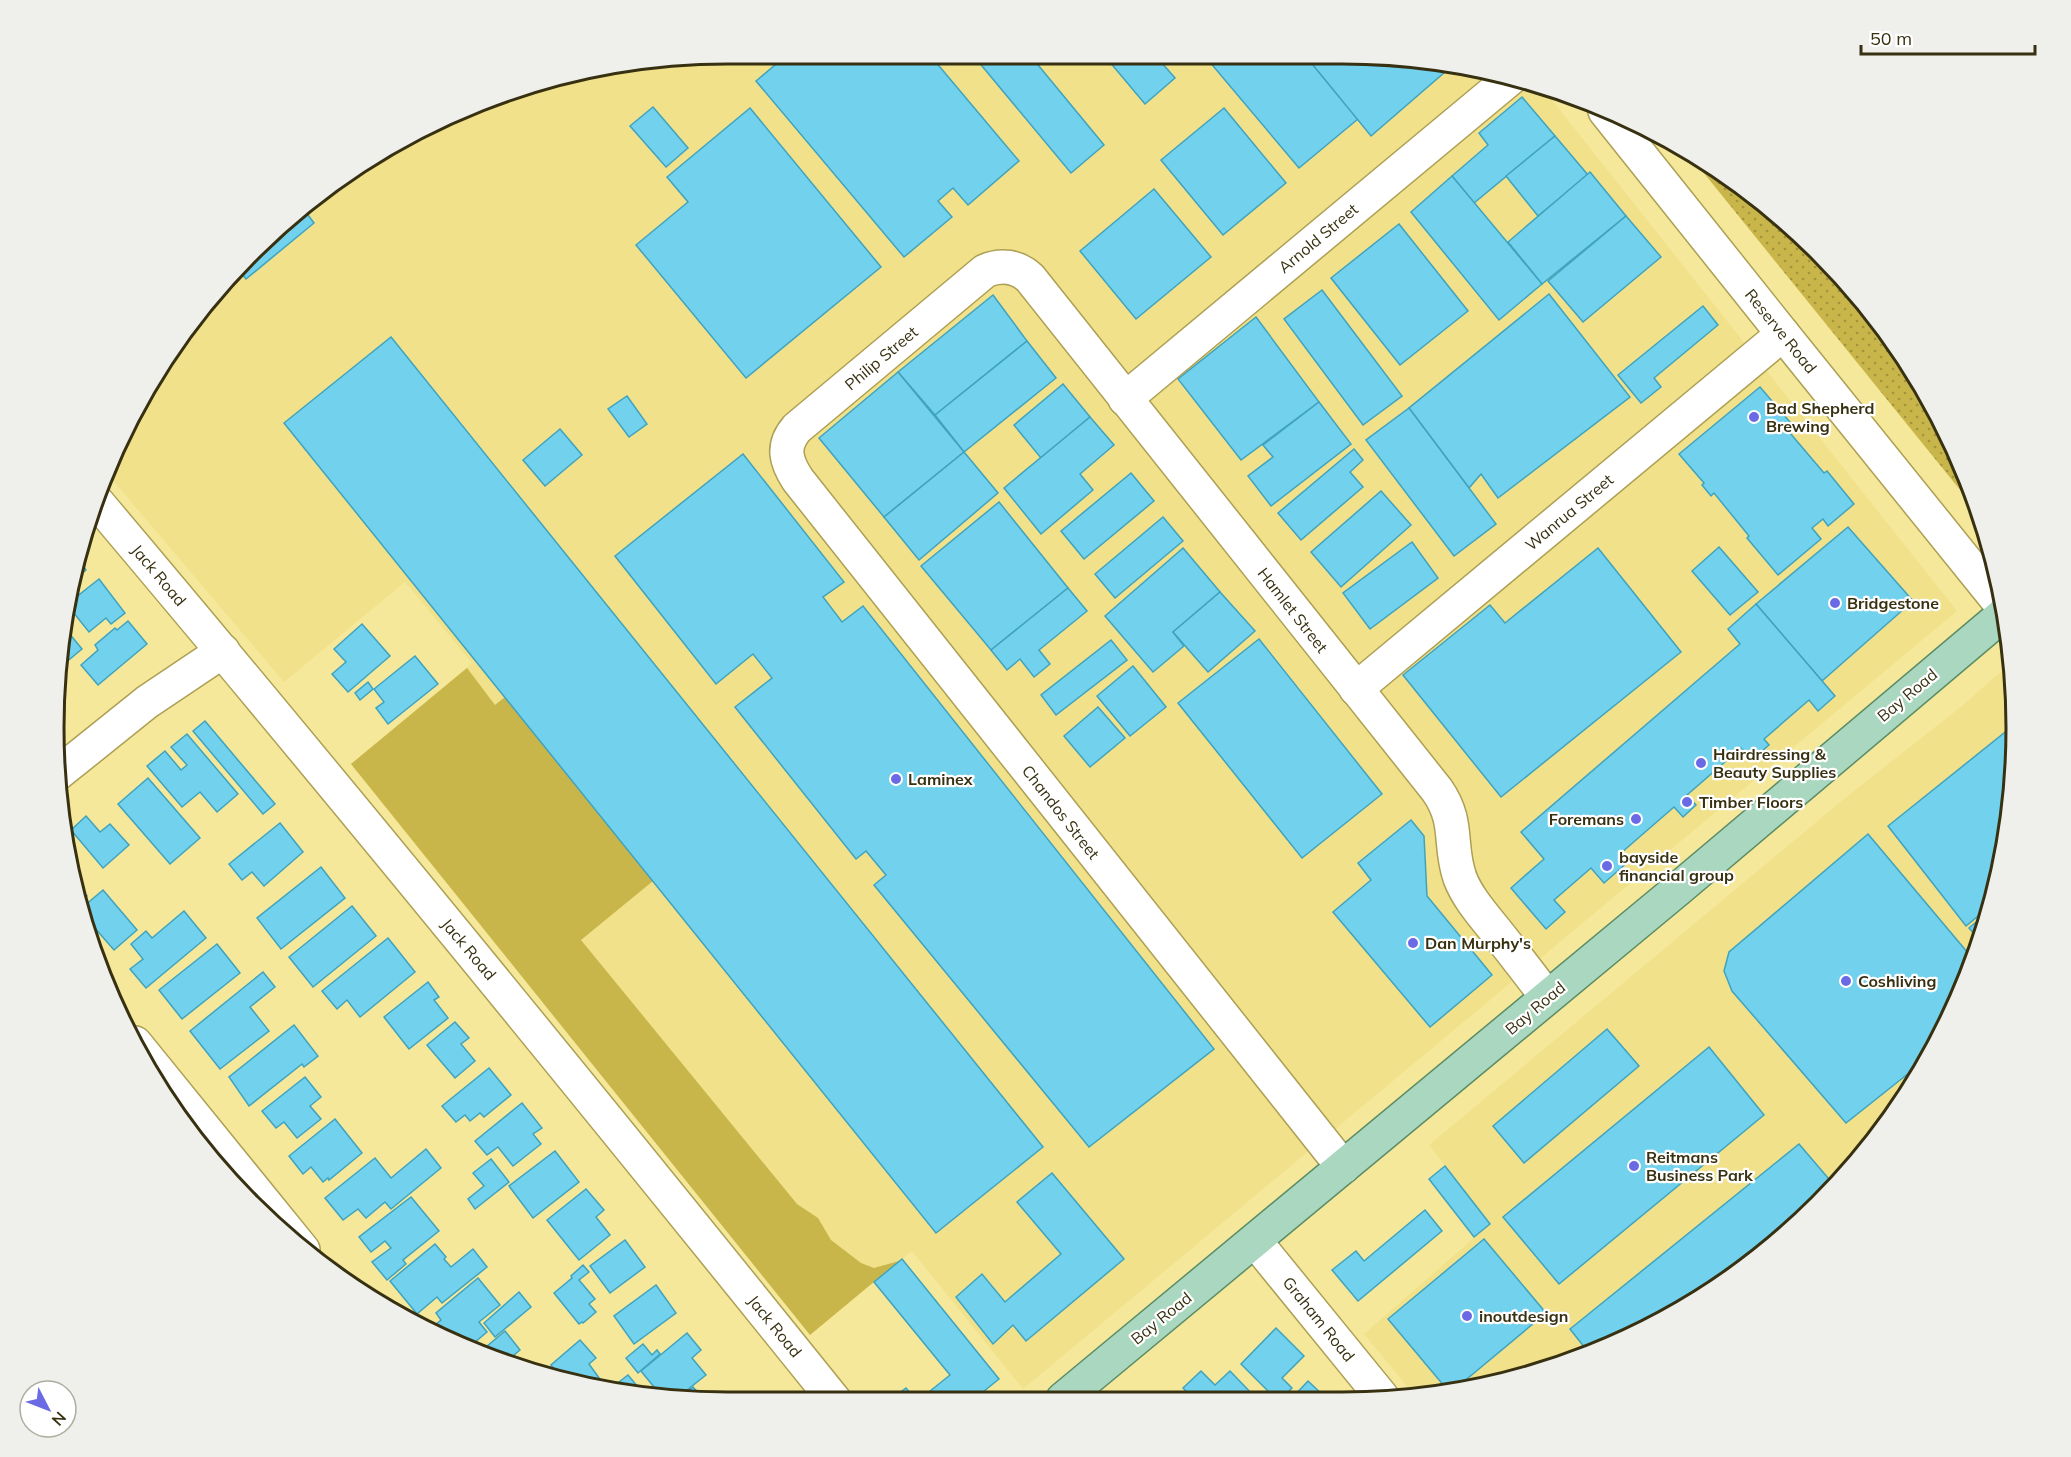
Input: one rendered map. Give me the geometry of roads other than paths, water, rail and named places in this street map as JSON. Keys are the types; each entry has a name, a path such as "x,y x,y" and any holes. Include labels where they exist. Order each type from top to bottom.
{"main road":[{"name":"Bay Road","path":"1072,1392 1997,619"}],"street":[{"name":"Arnold Street","path":"1125,399 1503,84"},
{"name":"Reserve Road","path":"1615,123 1993,595"},
{"name":"Hamlet Street","path":"986,271 1008,267 1024,273 1444,800 1452,822 1455,860 1465,890 1547,997"},
{"name":"Philip Street","path":"786,452 787,443 797,428 986,271"},
{"name":"Wanrua Street","path":"1356,689 1783,334"},
{"name":"Chandos Street","path":"786,452 787,460 798,480 1343,1167"},
{"name":"Jack Road","path":"102,508 499,986 828,1392"},
{"path":"66,767 217,645"},
{"path":"167,1082 267,1205"},
{"name":"Graham Road","path":"1255,1241 1377,1391"}],"place":[{"name":"Bad Shepherd Brewing","path":"1754,417"},
{"name":"Bridgestone","path":"1835,603"},
{"name":"Hairdressing & Beauty Supplies","path":"1701,763"},
{"name":"Laminex","path":"896,779"},
{"name":"Timber Floors","path":"1687,802"},
{"name":"Foremans","path":"1636,819"},
{"name":"bayside financial group","path":"1607,866"},
{"name":"Dan Murphy's","path":"1413,943"},
{"name":"Coshliving","path":"1846,981"},
{"name":"Reitmans Business Park","path":"1634,1166"},
{"name":"inoutdesign","path":"1467,1316"}]}
